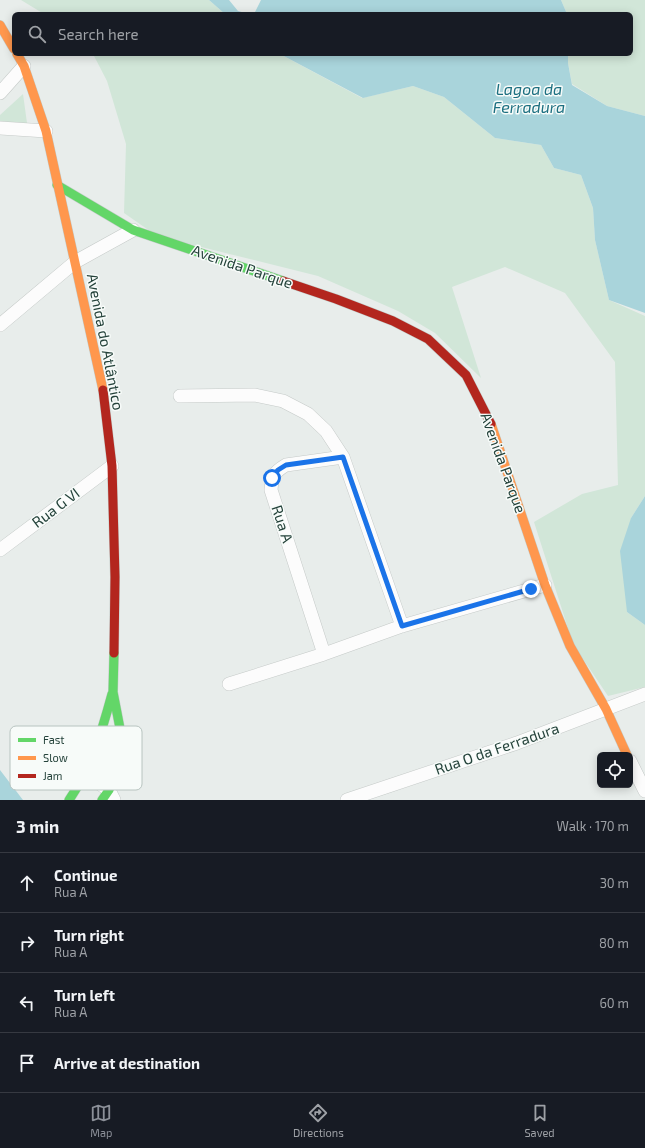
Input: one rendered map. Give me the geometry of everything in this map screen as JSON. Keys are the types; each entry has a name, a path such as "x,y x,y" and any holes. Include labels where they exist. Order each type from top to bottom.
{"street":[{"path":"0,25 12,46"},
{"name":"Avenida do Atlântico","path":"18,56 24,66 46,131 103,391 112,466 115,577 113,692 120,726"},
{"path":"0,93 24,66"},
{"path":"0,128 46,131"},
{"name":"Avenida Parque","path":"57,185 133,230 336,299 393,321 428,339 466,375 489,418 545,585 570,646 606,709 626,752"},
{"path":"0,325 75,262 133,230"},
{"path":"180,396 255,395 283,401 308,414 326,431 343,457 402,626"},
{"name":"Rua A","path":"324,654 271,490 272,478 278,470 286,465 343,457"},
{"name":"Rua G VI","path":"0,550 112,466"},
{"path":"229,684 324,654 402,626 545,585"},
{"name":"Avenida do Atlântico","path":"103,726 113,692"},
{"name":"Rua O da Ferradura","path":"347,800 517,743 645,694"},
{"path":"633,766 645,791"},
{"name":"Avenida do Atlântico","path":"72,799 77,790"},
{"path":"638,800 645,796"}],"green space":[{"path":"21,0 209,0 223,12 41,12"},
{"path":"561,0 645,0 645,116 607,106 572,84 568,63 568,56 633,56 633,12 566,12"},
{"path":"94,56 284,56 362,98 413,86 444,97 495,138 541,145 554,168 581,175 593,208 595,240 609,300 645,316 645,496 631,518 627,612 645,625 645,687 608,696 573,644 534,522 582,494 618,485 615,362 565,293 505,267 452,287 481,378 435,333 398,311 318,276 157,236 124,213 126,144 107,81"},
{"path":"23,94 27,123 0,124 0,115"}],"water":[{"path":"209,0 229,0 238,11 242,12 223,12"},
{"path":"261,0 561,0 566,12 255,12"},
{"name":"Lagoa da Ferradura","path":"284,56 568,56 572,85 607,106 645,116 645,313 609,300 595,240 593,208 581,175 554,168 541,145 495,138 444,97 413,86 363,98"},
{"path":"645,496 645,625 627,612 620,551 631,518"},
{"path":"0,770 10,783 10,790 15,790 23,800 0,800"}],"traffic: fast":[{"path":"57,185 133,230 283,281"},
{"path":"114,653 113,692 120,726"},
{"path":"103,726 112,694"},
{"path":"69,800 76,790"},
{"path":"102,800 109,790"}],"traffic: slow":[{"path":"0,25 12,46"},
{"path":"18,56 24,66 46,131 103,390"},
{"path":"491,424 545,585 570,646 606,709 626,752"}],"traffic: jam":[{"path":"283,281 393,321 428,339 466,375 491,424"},
{"path":"103,390 112,466 115,577 114,653"}],"route":[{"path":"272,478 278,470 286,465 343,457 402,626 531,589"}]}
